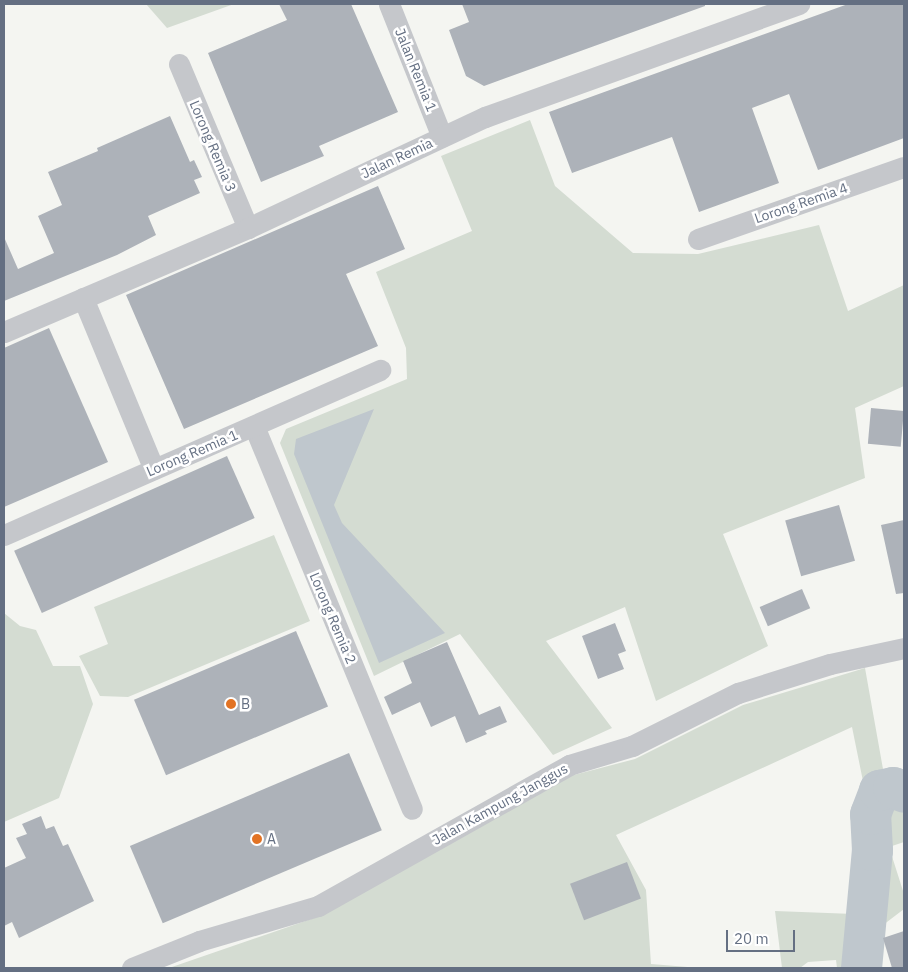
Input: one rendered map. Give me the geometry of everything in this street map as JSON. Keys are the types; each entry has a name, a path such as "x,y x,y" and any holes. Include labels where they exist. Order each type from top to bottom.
{"street":[{"name":"Jalan Remia 1","path":"390,4 442,137"},
{"name":"Jalan Remia","path":"4,332 248,228 486,117 799,4"},
{"name":"Lorong Remia 3","path":"179,64 248,228"},
{"name":"Lorong Remia 4","path":"698,239 904,167"},
{"path":"83,298 154,469"},
{"name":"Lorong Remia 1","path":"4,535 380,370"},
{"name":"Lorong Remia 2","path":"254,426 412,810"},
{"name":"Jalan Kampung Janggus","path":"132,968 199,941 318,906 569,765 632,746 738,693 830,664 904,648"}],"shaded area":[{"path":"146,4 234,4 167,28"},
{"path":"530,120 555,186 633,253 698,254 819,225 848,311 904,285 904,386 855,408 865,478 723,534 768,646 656,701 625,607 546,641 612,728 553,755 460,634 374,676 280,443 286,429 407,379 406,348 376,272 472,231 441,156"},
{"path":"374,409 334,505 342,523 445,633 379,663 294,454 296,439"},
{"path":"274,535 310,621 128,697 100,696 79,656 108,644 94,607"},
{"path":"4,613 20,626 36,630 53,666 80,666 93,704 59,798 4,822"},
{"path":"865,668 883,769 904,775 904,842 889,847 904,894 904,909 870,935 880,968 837,968 836,960 808,962 800,968 782,968 775,911 854,914 866,796 852,727 616,835 646,890 651,964 700,968 169,968 317,917 570,776 635,759 743,705"}],"building":[{"path":"279,4 351,4 398,112 319,146 324,156 261,182 208,53 287,20"},
{"path":"462,4 705,4 705,6 484,86 466,76 449,30 469,22"},
{"path":"848,4 904,4 904,138 818,170 789,94 752,108 779,183 699,212 672,137 572,173 549,112"},
{"path":"170,116 190,162 194,160 202,177 194,180 200,193 148,216 156,235 117,255 4,301 4,237 18,269 54,253 38,216 62,205 48,172 98,151 97,148"},
{"path":"378,186 405,249 346,274 378,346 184,429 126,295"},
{"path":"49,328 108,462 4,507 4,348"},
{"path":"871,408 904,411 901,447 868,444"},
{"path":"227,456 255,518 42,613 14,551"},
{"path":"839,505 855,561 801,576 785,520"},
{"path":"904,520 904,593 896,594 881,525"},
{"path":"802,589 810,608 768,626 760,607"},
{"path":"615,623 626,651 618,654 624,669 598,679 582,636"},
{"name":"B","path":"296,631 328,706 166,775 134,700"},
{"path":"447,642 479,715 500,706 507,722 485,731 487,734 466,743 455,716 431,727 420,702 392,715 384,697 412,683 403,661"},
{"name":"A","path":"349,753 382,830 163,923 130,846"},
{"path":"41,816 46,829 54,826 63,846 68,844 94,901 19,938 12,922 4,926 4,868 26,858 16,838 27,834 22,824"},
{"path":"627,862 641,898 584,920 570,884"},
{"path":"904,931 904,968 892,968 883,938"}],"waterway":[{"path":"861,968 872,850 870,814 879,790 893,787 904,792"}],"place":[{"name":"B","path":"231,704"},
{"name":"A","path":"257,839"}]}
